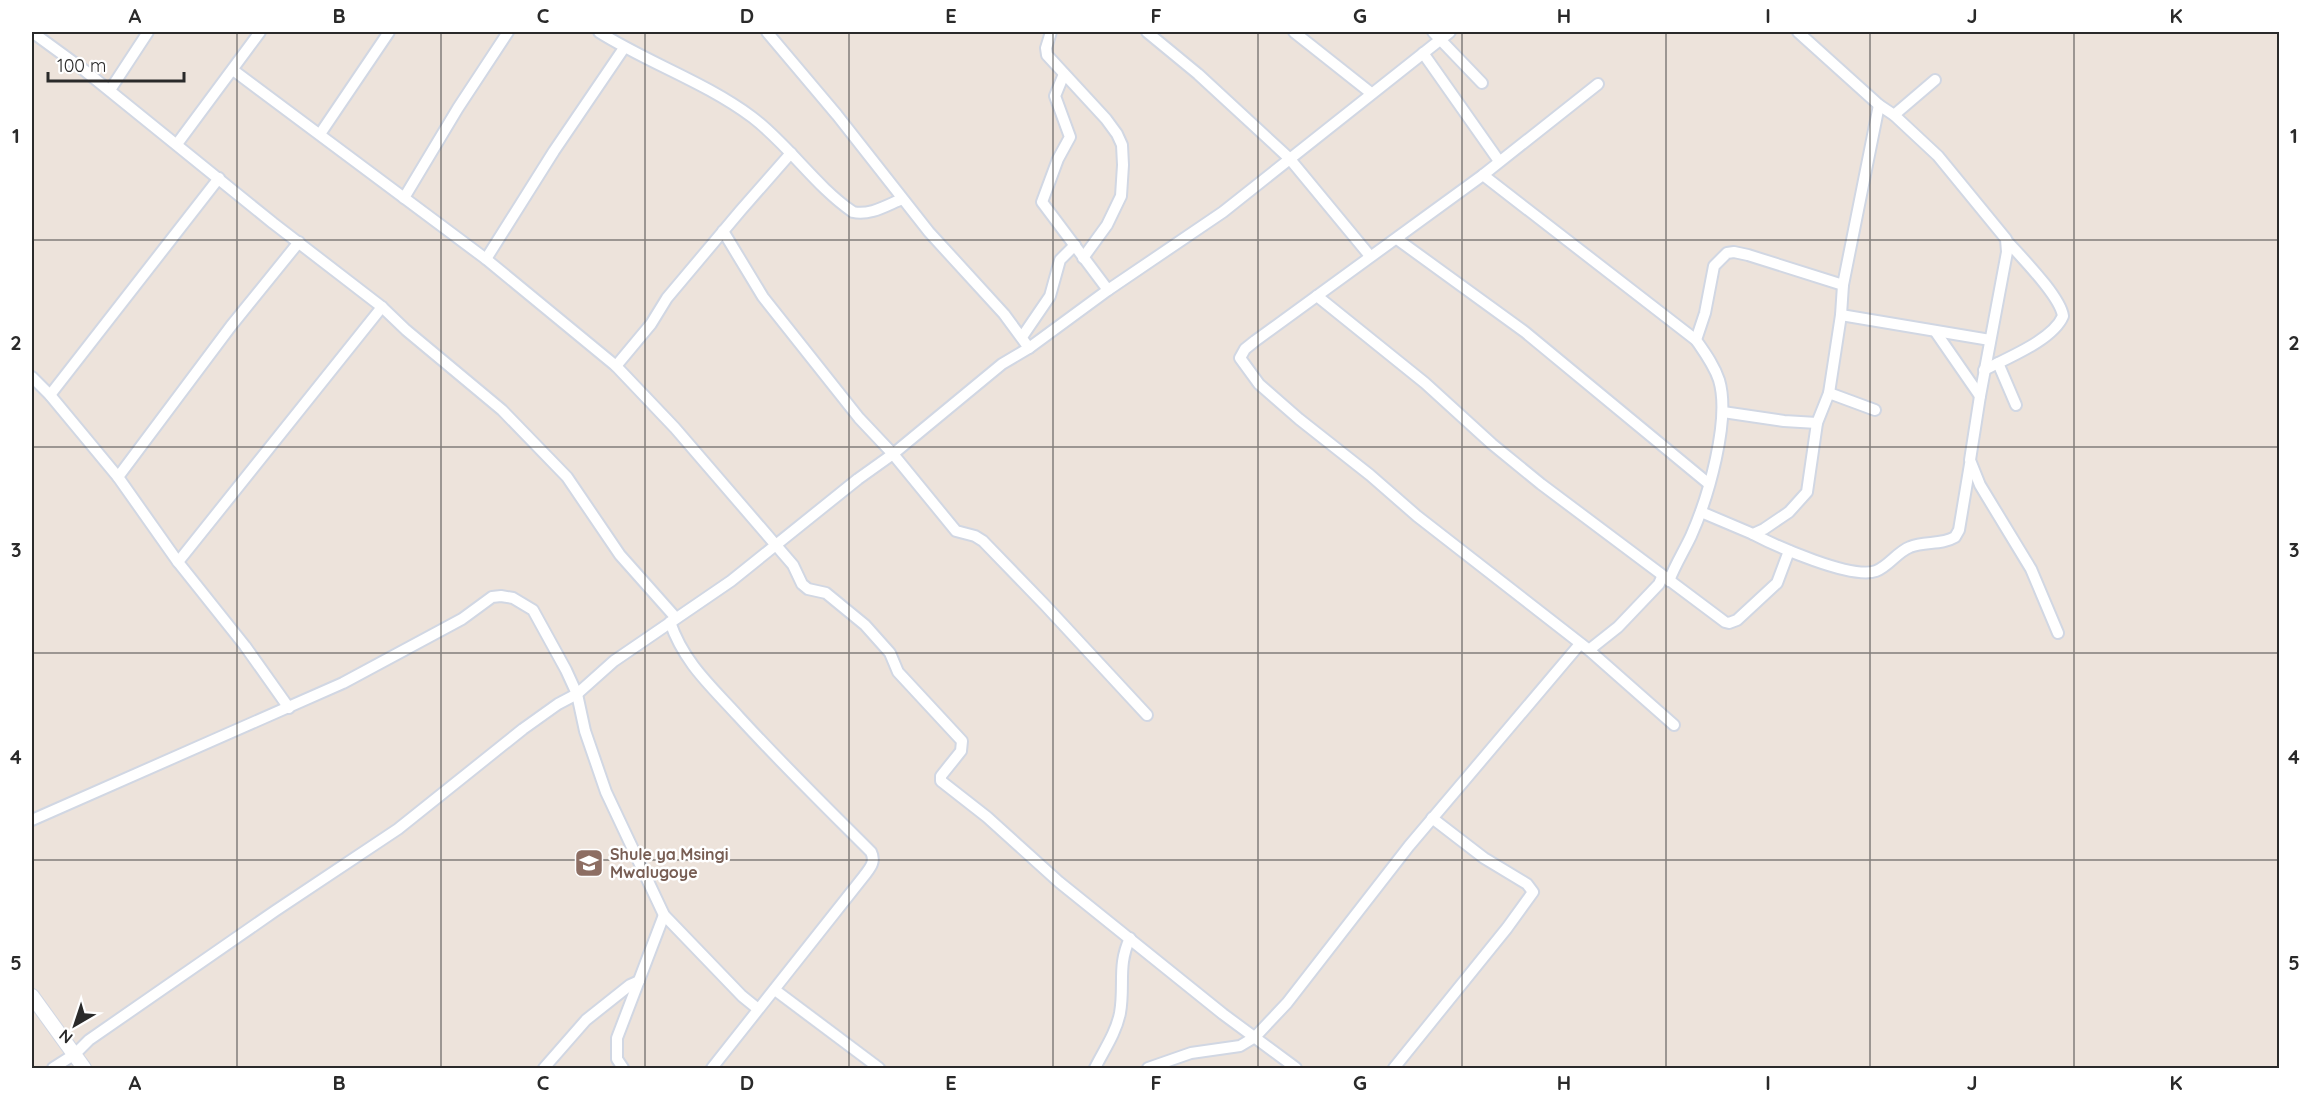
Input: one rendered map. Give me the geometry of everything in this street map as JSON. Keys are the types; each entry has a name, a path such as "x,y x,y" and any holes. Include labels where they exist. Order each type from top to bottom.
{"street":[{"path":"34,32 382,307 406,330 502,410 567,477 620,555 673,620 682,651 695,669 780,763 871,852 873,862 864,876 711,1068"},
{"path":"110,90 148,32"},
{"path":"177,144 260,32"},
{"path":"320,134 389,32"},
{"path":"404,198 458,108 508,32"},
{"path":"599,32 624,48 722,97 752,117 853,212 875,211 902,199"},
{"path":"767,32 837,114 928,232 1004,314 1029,348"},
{"path":"1051,32 1046,48 1047,55 1106,119 1122,145 1120,196 1107,225 1083,258"},
{"path":"1147,32 1198,74 1289,158 1370,256"},
{"path":"1294,32 1371,93"},
{"path":"1798,32 1938,156 2041,280 2061,308 2063,316 2057,326 2044,337 1984,370"},
{"path":"53,1068 75,1054 89,1040 275,910 398,829 523,729 558,704 577,694 614,661 730,581 893,454 1002,364 1029,348 1223,212 1423,53 1441,34 1482,83"},
{"path":"486,259 554,151 624,48"},
{"path":"1423,53 1499,161"},
{"path":"233,70 486,259 616,366 675,428 793,565 802,584 808,589 826,593 865,625 890,653 898,672 962,741 961,751 940,776 941,781 987,817 1059,882 1223,1014 1296,1068"},
{"path":"1064,74 1055,96 1070,137 1058,159 1042,202 1108,291"},
{"path":"1894,115 1935,80"},
{"path":"1598,84 1483,176 1245,349 1240,358 1242,364 1259,384 1299,419 1370,475 1417,516 1585,647 1674,725"},
{"path":"1753,534 1790,512 1805,496 1808,488 1817,423 1829,393 1841,315 1843,285 1879,105"},
{"path":"616,366 723,231 791,153"},
{"path":"1148,1068 1191,1053 1240,1046 1255,1037 1287,1004 1432,818 1585,647 1604,639 1666,579 1701,512 1723,412 1723,397 1718,378 1696,340 1483,176"},
{"path":"50,395 219,178"},
{"path":"723,231 763,297 859,418 893,454 956,531 975,536 983,541 1045,604 1147,715"},
{"path":"1701,512 1788,551 1854,571 1872,572 1883,567 1907,548 1951,540 1958,534 1984,370 2007,252 2006,239"},
{"path":"1397,240 1525,332 1709,484"},
{"path":"118,477 231,326 298,242"},
{"path":"1022,337 1050,296 1060,260 1075,245"},
{"path":"1696,340 1705,313 1713,268 1727,253 1748,255 1843,285"},
{"path":"1317,296 1425,383 1492,444 1541,484 1725,622 1733,622 1777,583 1788,551"},
{"path":"178,562 382,307"},
{"path":"1841,315 1990,340"},
{"path":"1935,331 1980,396"},
{"path":"1998,363 2016,405"},
{"path":"32,377 50,395 118,477 178,562 289,708"},
{"path":"1829,393 1875,410"},
{"path":"1723,412 1784,421 1817,423"},
{"path":"1970,460 1980,485 2031,569 2058,633"},
{"path":"32,820 343,683 462,619 492,597 501,596 524,602 534,610 543,623 577,694 585,731 606,792 664,915 742,996 758,1009"},
{"path":"1394,1068 1513,921 1533,892 1527,884 1484,858 1432,818"},
{"path":"623,1068 617,1059 617,1038 664,915"},
{"path":"1095,1068 1116,1029 1122,995 1122,958 1130,938"},
{"path":"544,1068 586,1020 630,985 639,981"},
{"path":"775,990 879,1068"},
{"path":"32,996 84,1068"}],"place":[{"name":"Shule ya Msingi Mwalugoye","path":"589,863"}]}
